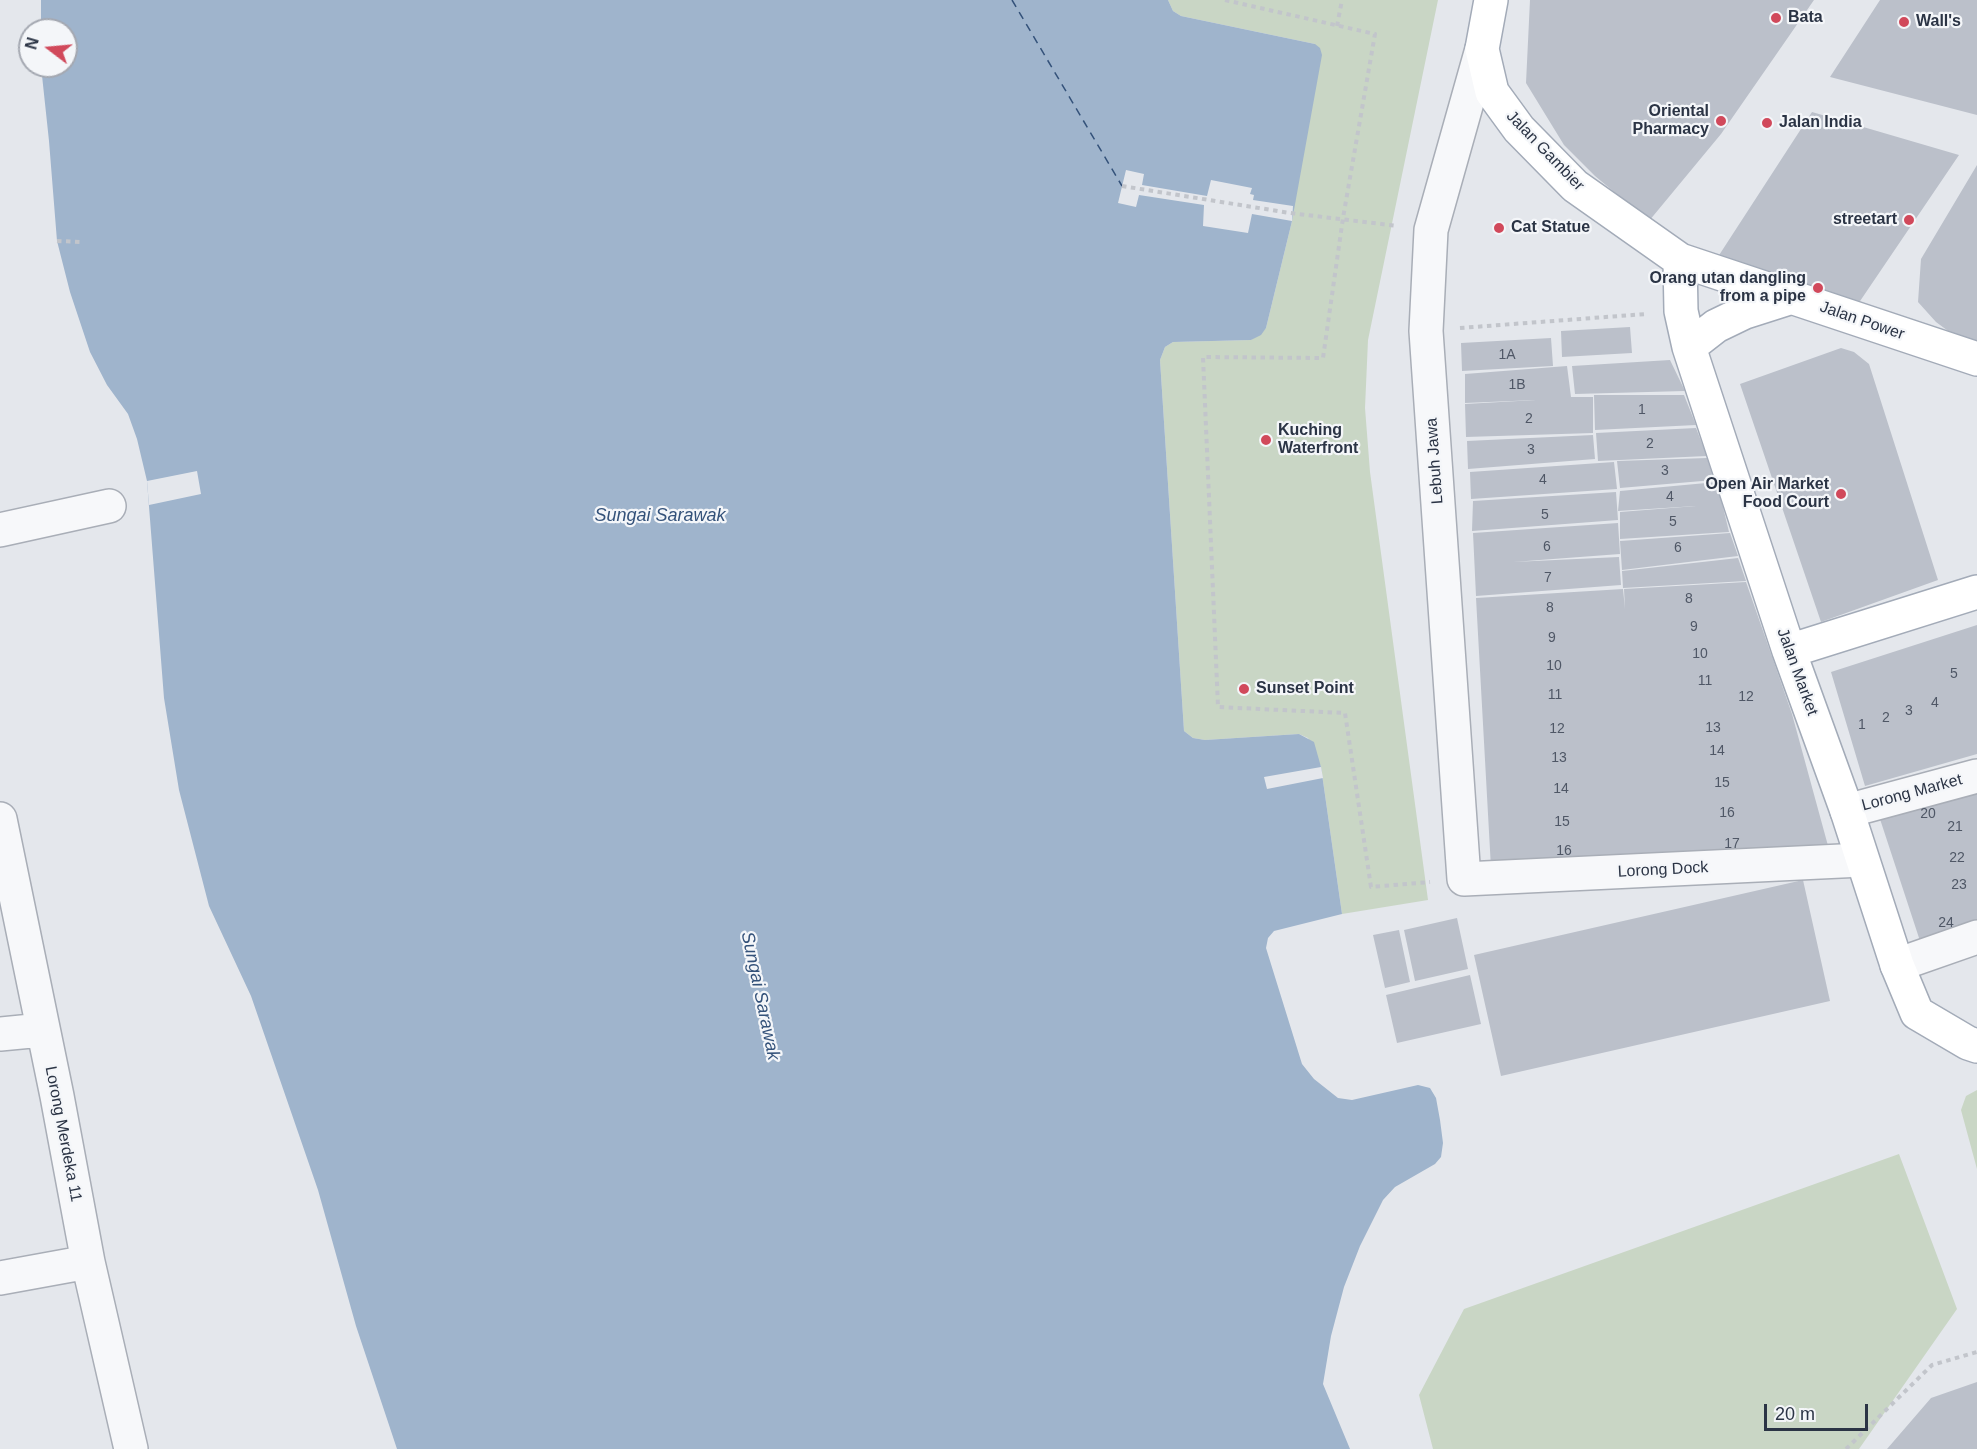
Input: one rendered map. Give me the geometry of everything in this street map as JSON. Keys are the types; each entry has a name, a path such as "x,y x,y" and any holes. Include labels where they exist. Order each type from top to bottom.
{"main road":[{"name":"Jalan Gambier","path":"1491,0 1482,49 1492,92 1519,129 1575,186 1680,260"},
{"name":"Jalan Power","path":"1680,260 1977,359"},
{"name":"Jalan Market","path":"1680,260 1681,311 1689,346 1789,651 1847,811 1897,965 1917,1013 1977,1046"},
{"path":"1689,346 1716,326 1746,312 1792,297"},
{"path":"1789,651 1977,592"}],"street":[{"name":"Lebuh Jawa","path":"1464,879 1426,331 1431,230 1482,49"},
{"path":"0,530 109,506"},
{"name":"Lorong Market","path":"1847,811 1977,776"},
{"name":"Lorong Merdeka 11","path":"0,819 57,1096 88,1262 131,1449"},
{"name":"Lorong Dock","path":"1464,879 1863,860"},
{"path":"1897,965 1977,937"},
{"path":"0,1034 42,1030"},
{"path":"0,1278 88,1262"}],"path":[{"path":"1225,0 1375,34 1343,218 1323,357 1203,357 1218,707 1345,712 1371,887 1464,879"},
{"path":"1337,26 1342,0"},
{"path":"1122,186 1290,213 1431,230"},
{"path":"57,241 82,242"},
{"path":"1426,331 1681,311"},
{"path":"1846,1449 1932,1365 1977,1352"}],"green space":[{"name":"Kuching Waterfront","path":"1168,0 1438,0 1368,340 1365,408 1370,472 1428,900 1342,914 1321,767 1308,738 1299,734 1205,740 1193,738 1184,731 1160,360 1165,347 1173,342 1251,340 1266,328 1292,221 1315,44 1181,16 1173,11"},
{"path":"1977,1090 1977,1169 1961,1110 1966,1096"},
{"path":"1899,1154 1957,1309 1859,1449 1433,1449 1419,1395 1464,1309"}],"water":[{"name":"Sungai Sarawak","path":"41,0 1168,0 1173,11 1181,16 1315,44 1320,48 1322,55 1292,221 1266,328 1261,335 1251,340 1173,342 1165,347 1160,360 1184,731 1193,738 1205,740 1299,734 1314,742 1321,767 1342,914 1274,931 1268,938 1266,948 1302,1064 1314,1079 1338,1098 1352,1100 1418,1085 1430,1088 1436,1098 1440,1120 1443,1143 1441,1157 1435,1164 1395,1187 1383,1200 1360,1246 1344,1287 1331,1336 1323,1384 1350,1449 397,1449 356,1326 318,1190 251,996 209,906 179,790 164,698 147,481 137,439 128,414 107,385 90,352 70,292 57,241 42,78 78,78 78,18 41,18"}],"pier":[{"path":"1126,170 1144,174 1142,185 1207,196 1211,180 1252,188 1250,194 1254,195 1253,200 1293,206 1292,221 1252,214 1248,233 1203,226 1204,205 1139,195 1136,207 1118,203"},
{"path":"197,471 201,494 149,505 147,481"},
{"path":"1321,767 1323,778 1267,789 1264,777"}],"building":[{"path":"1530,0 1814,0 1721,134 1649,221 1595,176 1564,145 1526,83"},
{"path":"1880,0 1977,0 1977,115 1830,77"},
{"path":"1812,112 1959,155 1854,310 1712,266"},
{"path":"1977,165 1977,343 1959,339 1936,322 1918,302 1921,259"},
{"path":"1630,327 1632,353 1562,357 1561,331"},
{"path":"1551,338 1553,366 1462,371 1461,343"},
{"path":"1841,348 1854,352 1869,364 1938,580 1821,622 1740,384"},
{"path":"1670,360 1685,391 1575,394 1572,366"},
{"path":"1567,366 1571,397 1593,397 1593,433 1466,437 1465,404 1536,400 1465,403 1465,374"},
{"path":"1594,395 1684,395 1696,425 1595,430"},
{"path":"1696,428 1707,456 1598,461 1596,433"},
{"path":"1593,435 1595,459 1468,469 1467,441"},
{"path":"1707,458 1714,480 1620,488 1617,461"},
{"path":"1614,462 1617,489 1471,499 1470,472"},
{"path":"1717,482 1729,532 1620,539 1620,512 1696,506 1618,511 1620,491"},
{"path":"1616,492 1618,520 1472,531 1473,501"},
{"path":"1618,523 1620,554 1513,562 1619,557 1621,585 1476,596 1473,533"},
{"path":"1730,533 1738,556 1622,570 1620,541"},
{"path":"1738,558 1746,581 1623,588 1622,571"},
{"path":"1746,582 1792,714 1830,853 1491,868 1476,598 1623,589 1625,609 1624,589"},
{"path":"1977,625 1977,754 1865,786 1831,672"},
{"path":"1974,784 1977,794 1977,926 1921,944 1879,816"},
{"path":"1803,880 1830,1001 1501,1076 1474,955"},
{"path":"1457,918 1468,969 1415,981 1404,930"},
{"path":"1399,930 1410,982 1385,988 1373,935"},
{"path":"1470,975 1481,1024 1397,1043 1386,995"},
{"path":"1977,1382 1977,1449 1887,1449 1931,1398"}],"ferry route":[{"path":"1012,0 1122,186"}],"place":[{"name":"Bata","path":"1776,18"},
{"name":"Wall's","path":"1904,22"},
{"name":"Oriental Pharmacy","path":"1721,121"},
{"name":"Jalan India","path":"1767,123"},
{"name":"streetart","path":"1909,220"},
{"name":"Cat Statue","path":"1499,228"},
{"name":"Orang utan dangling from a pipe","path":"1818,288"},
{"name":"Kuching Waterfront","path":"1266,440"},
{"name":"Open Air Market Food Court","path":"1841,494"},
{"name":"Sunset Point","path":"1244,689"}]}
